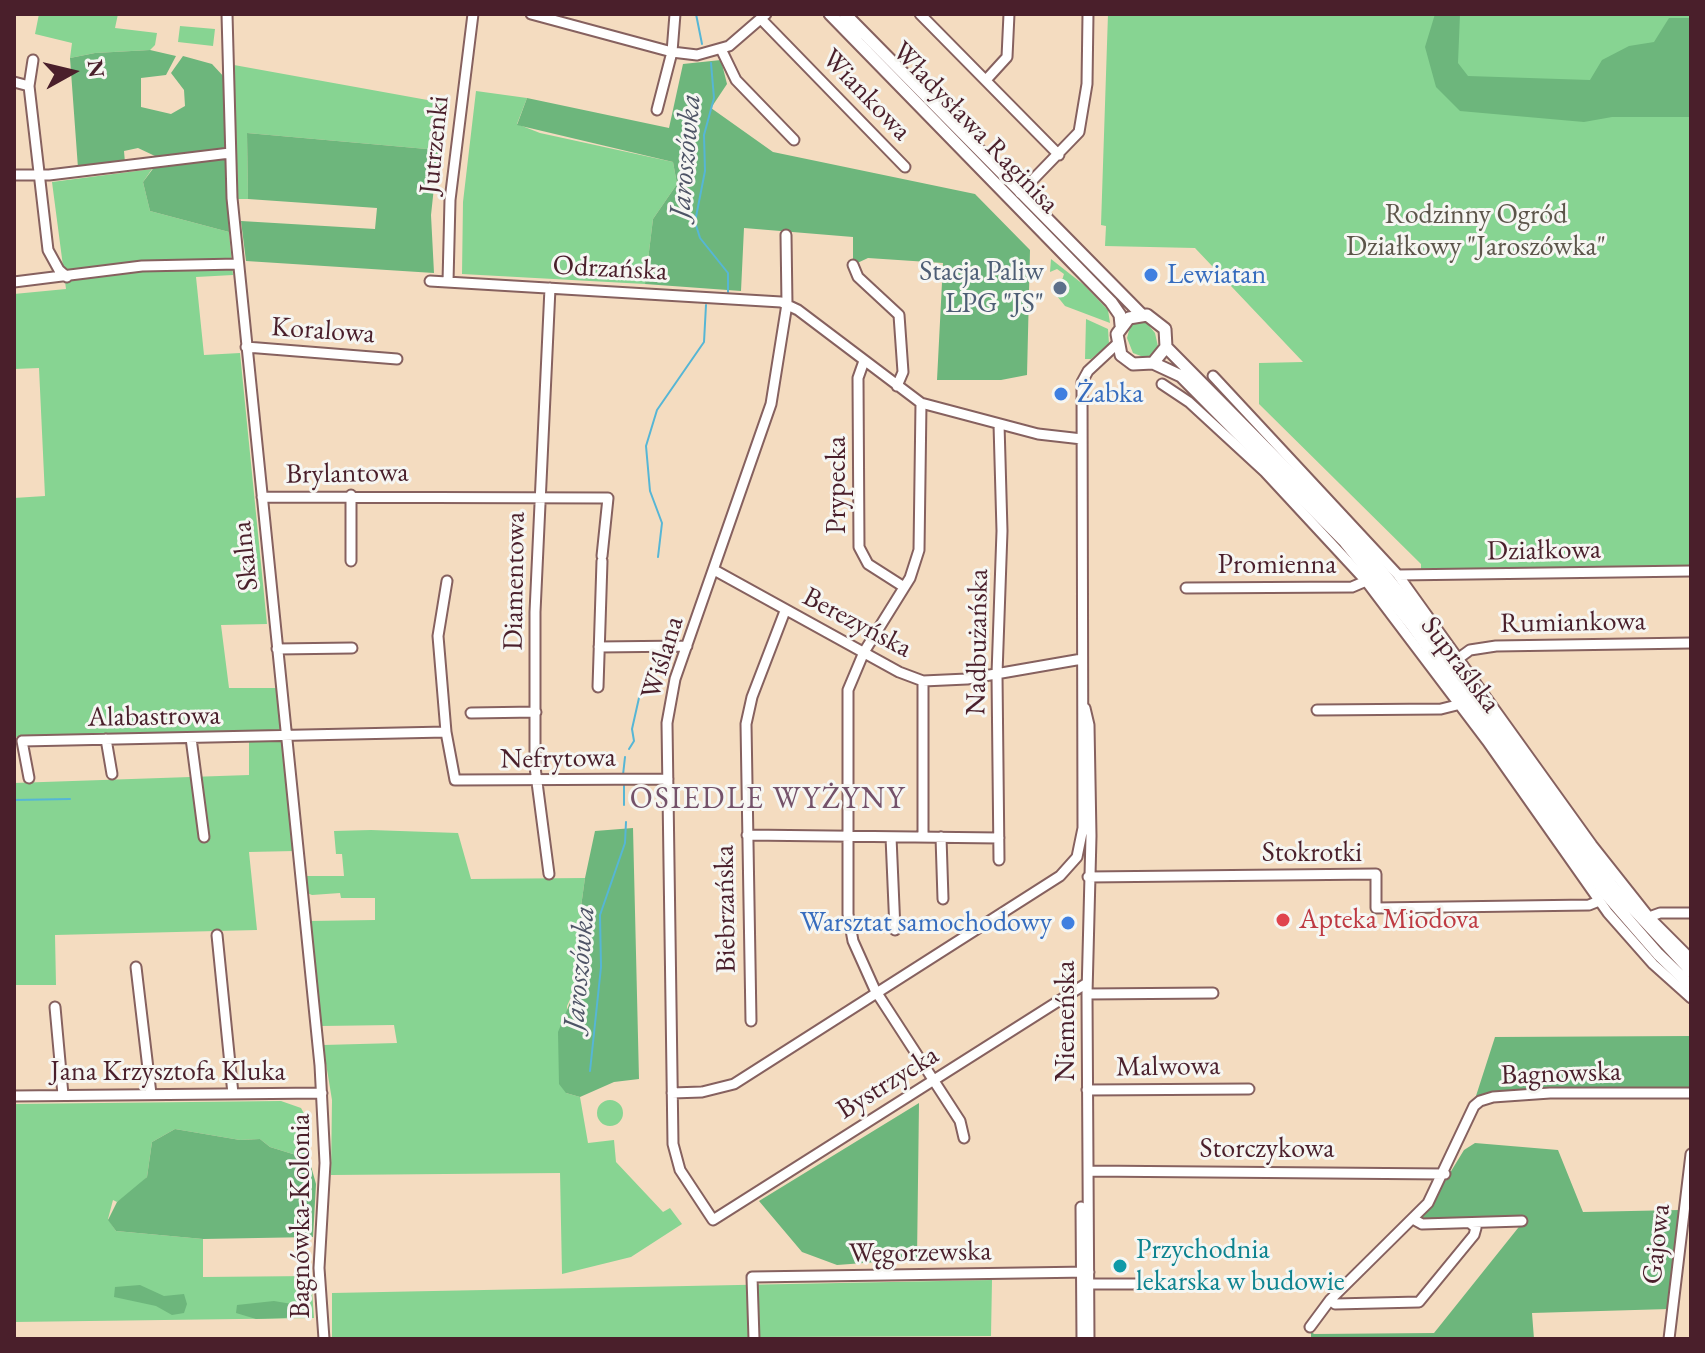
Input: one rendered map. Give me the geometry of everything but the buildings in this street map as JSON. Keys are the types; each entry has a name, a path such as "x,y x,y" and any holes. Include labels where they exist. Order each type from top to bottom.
{"main road":[{"name":"Władysława Raginisa","path":"830,14 1085,275 1118,311 1121,325"},
{"name":"Władysława Raginisa","path":"845,14 1142,315"},
{"path":"1153,363 1166,347 1166,334 1160,322 1142,315 1121,325 1117,344 1125,359 1139,365 1153,363 1173,370 1345,542 1411,624 1605,893 1658,954 1691,986"},
{"path":"1166,347 1213,391 1362,546 1428,630 1613,887 1691,971"}],"street":[{"name":"Skalna","path":"227,14 230,153 238,264 322,1093"},
{"name":"Jutrzenki","path":"448,282 450,200 473,14"},
{"path":"531,14 672,52 697,55 721,49 740,39 764,17"},
{"path":"657,110 672,52 675,14"},
{"path":"920,14 1059,155"},
{"path":"986,80 1007,57 1009,14"},
{"path":"1020,193 1079,132 1083,115 1088,14"},
{"name":"Wiankowa","path":"764,17 905,167"},
{"path":"721,49 736,80 794,140"},
{"path":"33,60 29,86 49,254 67,277"},
{"path":"14,82 29,86"},
{"path":"14,175 49,175 230,153"},
{"path":"786,235 787,304 921,403 1053,437 1082,439"},
{"path":"14,282 157,265 238,264"},
{"path":"853,265 858,277 899,315 903,372 897,386"},
{"name":"Odrzańska","path":"430,281 787,304"},
{"name":"Diamentowa","path":"549,874 537,781 536,712 538,495 550,288"},
{"name":"Wiślana","path":"713,1220 676,1158 672,1093 668,779 671,695 763,434 787,304"},
{"path":"1090,370 1117,344"},
{"name":"Koralowa","path":"246,347 397,359"},
{"path":"1090,370 1111,360 1125,359"},
{"name":"Prypecka","path":"864,361 858,378 859,547 868,564 904,587"},
{"name":"Niemeńska","path":"672,1093 702,1092 734,1084 1057,878 1073,864 1083,833 1082,382 1090,370"},
{"name":"Supraślska","path":"1213,376 1398,575 1592,845 1649,917 1691,959"},
{"name":"Supraślska","path":"1162,384 1189,402 1265,472 1366,581 1487,741 1599,901 1633,943 1691,998"},
{"path":"921,403 919,550 904,587 864,652 848,690 850,928 877,994 960,1121 964,1138"},
{"name":"Nadbużańska","path":"999,424 1002,531 997,674 999,860"},
{"path":"351,495 351,561"},
{"name":"Brylantowa","path":"262,497 538,495 608,498 599,647"},
{"name":"Berezyńska","path":"716,571 785,611 923,681 997,674 1082,659"},
{"name":"Działkowa","path":"1398,575 1691,571"},
{"path":"446,732 438,636 447,581"},
{"name":"Promienna","path":"1186,588 1352,587 1366,581"},
{"name":"Biebrzańska","path":"751,1021 746,724 752,697 785,611"},
{"name":"Rumiankowa","path":"1459,658 1470,650 1496,646 1691,643"},
{"path":"598,687 599,647 687,646"},
{"path":"277,649 352,648"},
{"path":"923,681 923,837"},
{"path":"1317,710 1441,709 1457,705"},
{"name":"Niemeńska","path":"1082,708 1087,708 1089,725 1085,1272 1089,1284 1089,1339"},
{"path":"471,713 536,712"},
{"name":"Alabastrowa","path":"29,778 22,741 285,738 446,732"},
{"name":"Nefrytowa","path":"446,732 451,776 459,782 668,779"},
{"path":"191,738 204,837"},
{"path":"106,739 112,774"},
{"path":"747,835 999,838"},
{"path":"891,837 895,930"},
{"path":"941,837 943,899"},
{"name":"Stokrotki","path":"1088,877 1376,874 1376,908 1589,905 1599,901"},
{"path":"1649,917 1660,913 1691,913"},
{"path":"217,935 233,1094"},
{"path":"136,967 151,1094"},
{"name":"Bystrzycka","path":"713,1220 1087,983"},
{"path":"1087,994 1213,993"},
{"path":"55,1007 63,1095"},
{"name":"Malwowa","path":"1087,1090 1249,1089"},
{"name":"Jana Krzysztofa Kluka","path":"14,1096 322,1093"},
{"name":"Bagnówka-Kolonia","path":"322,1093 325,1163 319,1268 324,1339"},
{"name":"Bagnowska","path":"1310,1327 1330,1300 1428,1203 1445,1174 1474,1106 1493,1097 1691,1093"},
{"name":"Gajowa","path":"1669,1339 1686,1234 1691,1154"},
{"name":"Storczykowa","path":"1088,1171 1445,1174"},
{"path":"1081,1207 1085,1272 1082,1339"},
{"path":"1413,1219 1422,1224 1522,1221"},
{"path":"1330,1300 1335,1304 1419,1302 1474,1235 1476,1228 1470,1223"},
{"name":"Węgorzewska","path":"754,1339 752,1277 1085,1272"},
{"path":"1089,1284 1195,1284"}],"green space":[{"path":"39,14 118,14 115,28 157,33 155,45 150,50 95,53 70,58 72,43 35,34"},
{"name":"Rodzinny Ogród Działkowy \"Jaroszówka\"","path":"1108,14 1691,14 1691,567 1421,571 1421,564 1259,404 1259,363 1303,362 1195,248 1105,246 1106,226 1101,225"},
{"path":"1435,14 1460,14 1458,63 1468,76 1590,80 1602,60 1629,46 1654,42 1669,18 1691,18 1691,117 1612,117 1584,122 1460,111 1436,87 1425,47"},
{"path":"180,26 215,29 213,46 178,42"},
{"path":"150,50 176,56 166,75 141,78 141,107 171,114 185,106 184,90 171,73 183,56 212,64 225,78 229,232 150,211 143,182 158,162 155,156 138,148 124,151 125,163 78,168 70,58 95,53"},
{"path":"721,60 727,84 711,108 773,152 975,194 1030,250 1027,375 1001,380 937,380 943,263 868,258 853,265 853,237 744,228 741,291 645,284 653,219 677,184 673,162 517,125 527,98 669,128 683,64"},
{"path":"234,65 444,103 438,150 247,133 248,199 238,199"},
{"path":"476,91 527,98 517,124 540,133 673,162 677,184 653,219 645,284 462,274 463,202"},
{"path":"247,133 438,150 431,215 434,273 246,261 241,221 375,229 377,208 248,199"},
{"path":"152,169 143,182 150,211 229,232 233,275 196,277 204,355 240,353 267,624 221,625 229,688 277,688 281,730 14,737 14,498 45,496 39,368 14,369 14,294 66,289 52,182"},
{"path":"1051,259 1084,285 1108,310 1110,323 1065,306 1057,296 1064,274 1057,269 1050,272"},
{"path":"1086,319 1108,329 1109,344 1091,359 1085,359"},
{"path":"1146,322 1155,333 1159,351 1146,358 1133,353 1127,338 1131,323"},
{"path":"249,742 282,742 294,851 249,852 257,930 55,935 56,985 14,985 14,783 249,775"},
{"path":"633,828 639,1079 614,1082 580,1097 566,1093 559,1084 558,1032 582,973 580,914 585,878 595,831"},
{"path":"334,831 458,833 471,879 585,878 580,914 582,973 567,1006 566,1093 580,1097 588,1143 614,1140 616,1162 663,1212 670,1208 682,1224 631,1257 562,1274 560,1173 331,1175 332,1100 323,1045 397,1043 394,1025 321,1026 310,921 375,920 375,898 341,898 340,893 312,895 307,893 306,876 344,876 342,854 336,854"},
{"path":"1691,1036 1691,1089 1475,1099 1495,1037"},
{"path":"610,1100 619,1104 623,1113 619,1122 610,1126 601,1122 597,1113 601,1104"},
{"path":"281,1101 301,1108 312,1128 309,1159 270,1147 260,1139 240,1140 175,1129 152,1142 147,1177 135,1191 117,1202 113,1200 108,1219 116,1231 203,1239 203,1277 311,1276 314,1318 14,1322 14,1104"},
{"path":"919,1103 917,1259 837,1265 802,1252 759,1201"},
{"path":"175,1129 240,1140 260,1139 270,1147 309,1159 316,1184 313,1237 203,1239 116,1231 108,1220 117,1202 147,1177 152,1142"},
{"path":"1475,1143 1558,1150 1583,1212 1679,1210 1669,1309 1532,1313 1534,1339 1311,1339 1311,1331 1314,1334 1434,1333 1526,1218 1416,1220 1431,1204 1464,1150"},
{"path":"992,1280 991,1336 332,1339 332,1293"},
{"path":"140,1285 164,1296 184,1294 187,1304 184,1313 172,1315 156,1306 114,1297 115,1287"},
{"path":"274,1301 304,1306 304,1312 285,1318 256,1319 236,1313 237,1305"}],"waterway":[{"name":"Jaroszówka","path":"696,14 702,44"},
{"name":"Jaroszówka","path":"711,63 714,98 704,135 705,171 695,222 700,238 728,273 728,292"},
{"name":"Jaroszówka","path":"658,557 662,523 650,491 646,446 657,410 704,342 706,305"},
{"name":"Jaroszówka","path":"629,749 634,741 632,729 641,689"},
{"name":"Jaroszówka","path":"623,775 625,757"},
{"name":"Jaroszówka","path":"624,785 624,805"},
{"path":"14,800 70,799"},
{"path":"14,821 14,851"},
{"name":"Jaroszówka","path":"590,1071 601,967 600,915 625,843 626,822"}],"place":[{"name":"Lewiatan","path":"1151,275"},
{"name":"Stacja Paliw LPG \"JS\"","path":"1060,288"},
{"name":"Żabka","path":"1061,394"},
{"name":"Apteka Miodova","path":"1283,920"},
{"name":"Warsztat samochodowy","path":"1068,923"},
{"name":"Przychodnia lekarska w budowie","path":"1120,1266"}],"district":[{"name":"OSIEDLE WYŻYNY","path":"768,800"}]}
